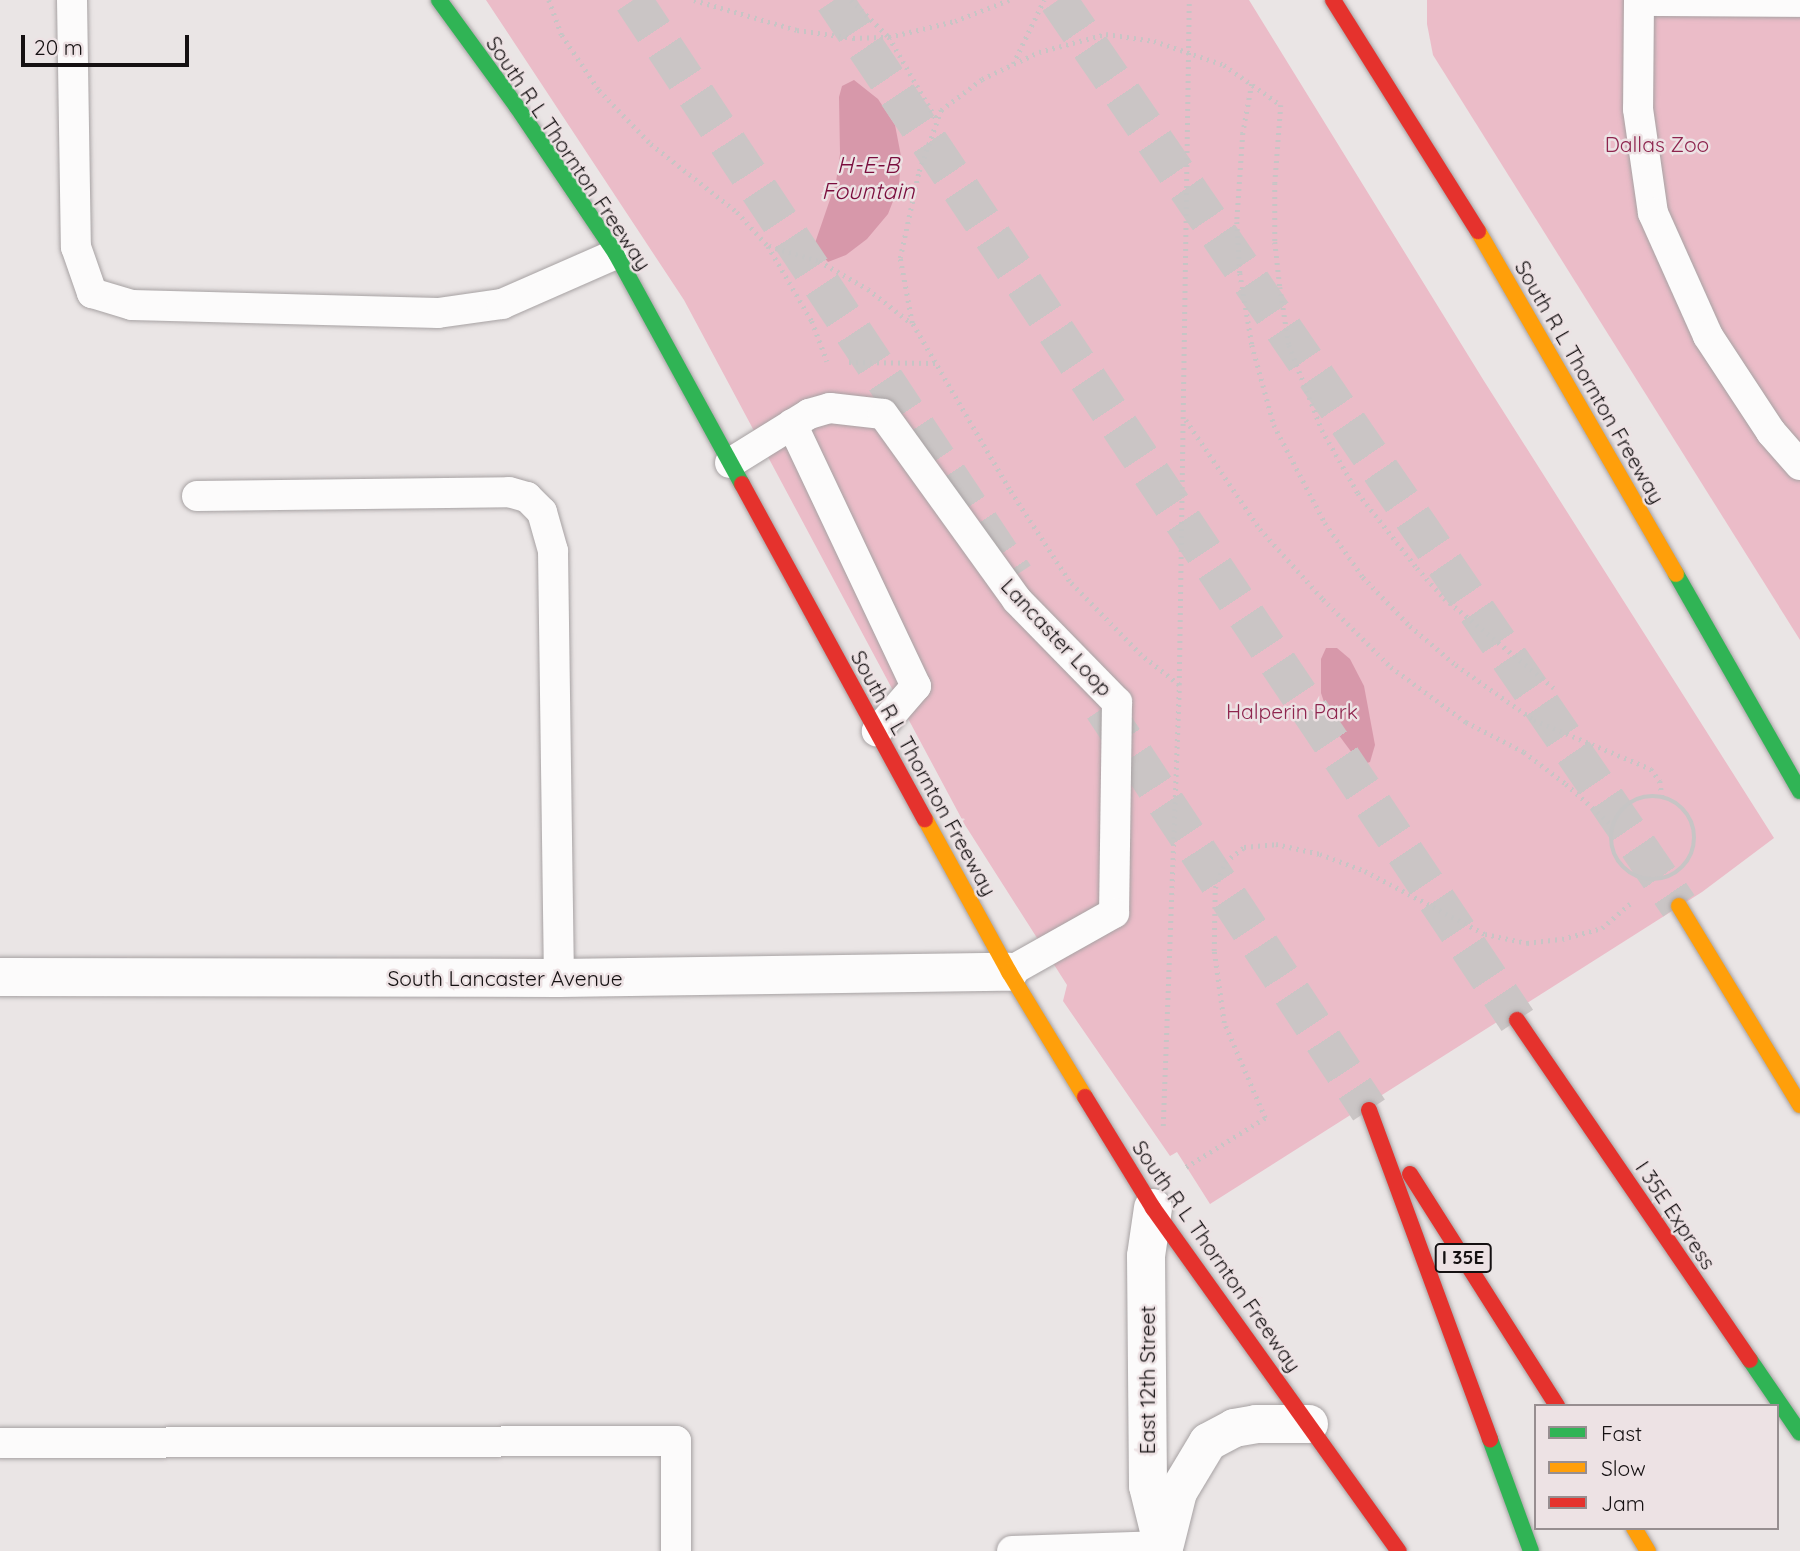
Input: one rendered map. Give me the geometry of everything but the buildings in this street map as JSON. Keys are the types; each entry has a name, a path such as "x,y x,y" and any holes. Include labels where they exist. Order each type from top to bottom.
{"main road":[{"name":"South R L Thornton Freeway","path":"439,0 517,107 616,254 1009,972 1153,1208 1399,1551"},
{"name":"South R L Thornton Freeway","path":"1334,0 1491,252 1800,791"},
{"path":"1679,906 1800,1105"},
{"name":"I 35E Express","path":"1517,1020 1800,1433"},
{"name":"I 35E","path":"1531,1551 1369,1110 1556,1404"},
{"path":"1635,1530 1648,1551"}],"street":[{"name":"South Lancaster Avenue","path":"0,977 559,978 1009,972"},
{"name":"East 12th Street","path":"1153,1208 1146,1256 1148,1486 1164,1549"},
{"path":"1164,1549 1178,1492 1208,1442 1234,1429 1256,1424 1309,1424"}],"lane":[{"path":"72,0 76,247 92,293 132,305 438,313 502,304 616,254"},
{"path":"1800,2 1639,1 1638,109 1653,213 1708,336 1771,432 1800,465"},
{"name":"Lancaster Loop","path":"730,463 792,424 830,408 883,414 1017,600 1117,702 1114,913 1009,972"},
{"path":"792,424 916,686 877,731"},
{"path":"198,496 509,492 527,497 542,512 553,551 559,978"},
{"path":"0,1443 676,1441 676,1551"},
{"path":"1012,1551 1164,1549"}],"path":[{"path":"549,0 562,35 599,90 652,144 737,212 768,246 813,321 825,361 936,363"},
{"path":"694,0 797,30 853,38 889,37 955,21 1009,0"},
{"path":"851,0 889,37 937,121"},
{"path":"1013,65 1044,0"},
{"path":"1163,1127 1180,685 1189,0"},
{"path":"1180,685 1141,655 1069,581 1009,489 912,323 900,258 919,172 941,110 982,79 1039,52 1106,34 1154,41 1224,65 1282,105 1275,183 1275,242 1280,287 1289,345 1322,430 1358,493 1410,560 1444,598 1554,688"},
{"path":"1252,84 1243,133 1237,222 1240,273 1252,345 1274,425 1325,523 1363,577 1410,625 1456,665 1534,720 1651,769 1660,781 1662,796"},
{"path":"768,246 819,261 868,289 912,323"},
{"path":"1185,419 1260,529 1323,599 1391,667 1466,722 1524,752 1566,784 1613,827"},
{"path":"1662,796 1682,806 1694,825 1695,847 1686,867 1667,879 1646,880 1626,871 1614,853 1613,827 1620,810 1639,797 1662,796"},
{"path":"1153,1208 1161,1182 1265,1118 1224,1023 1214,951 1215,888 1225,862 1244,847 1276,844 1320,854 1365,871 1485,934 1527,943 1562,939 1602,928 1635,897"},
{"path":"1640,888 1646,880"}],"green space":[{"name":"Halperin Park","path":"486,0 1249,0 1484,381 1774,838 1702,892 1210,1204 1177,1152 1170,1156 1063,1001 1067,985 965,825 684,300"},
{"name":"Dallas Zoo","path":"1427,0 1800,0 1800,640 1433,55 1427,24"}],"water":[{"name":"H-E-B Fountain","path":"854,80 878,99 895,125 901,156 899,186 888,214 867,239 846,255 828,262 814,246 836,182 840,154 839,97 842,86"},
{"path":"1326,648 1337,648 1350,659 1364,686 1375,745 1370,762 1361,765 1332,726 1321,693 1321,659"}],"tunnel":[{"path":"633,0 1015,576"},
{"path":"834,0 1517,1020"},
{"path":"1058,0 1679,906"},
{"path":"1103,708 1369,1110"}],"traffic: fast":[{"path":"439,0 517,107 616,254 742,484"},
{"path":"1676,574 1800,791"},
{"path":"1750,1360 1800,1433"},
{"path":"1490,1439 1531,1551"}],"traffic: slow":[{"path":"1478,231 1676,574"},
{"path":"925,819 1009,972 1085,1097"},
{"path":"1679,906 1800,1105"},
{"path":"1635,1530 1648,1551"}],"traffic: jam":[{"path":"1333,0 1478,231"},
{"path":"742,484 925,819"},
{"path":"1517,1020 1750,1360"},
{"path":"1085,1097 1153,1208 1399,1551"},
{"path":"1369,1110 1490,1439"},
{"path":"1410,1174 1556,1404"}]}
